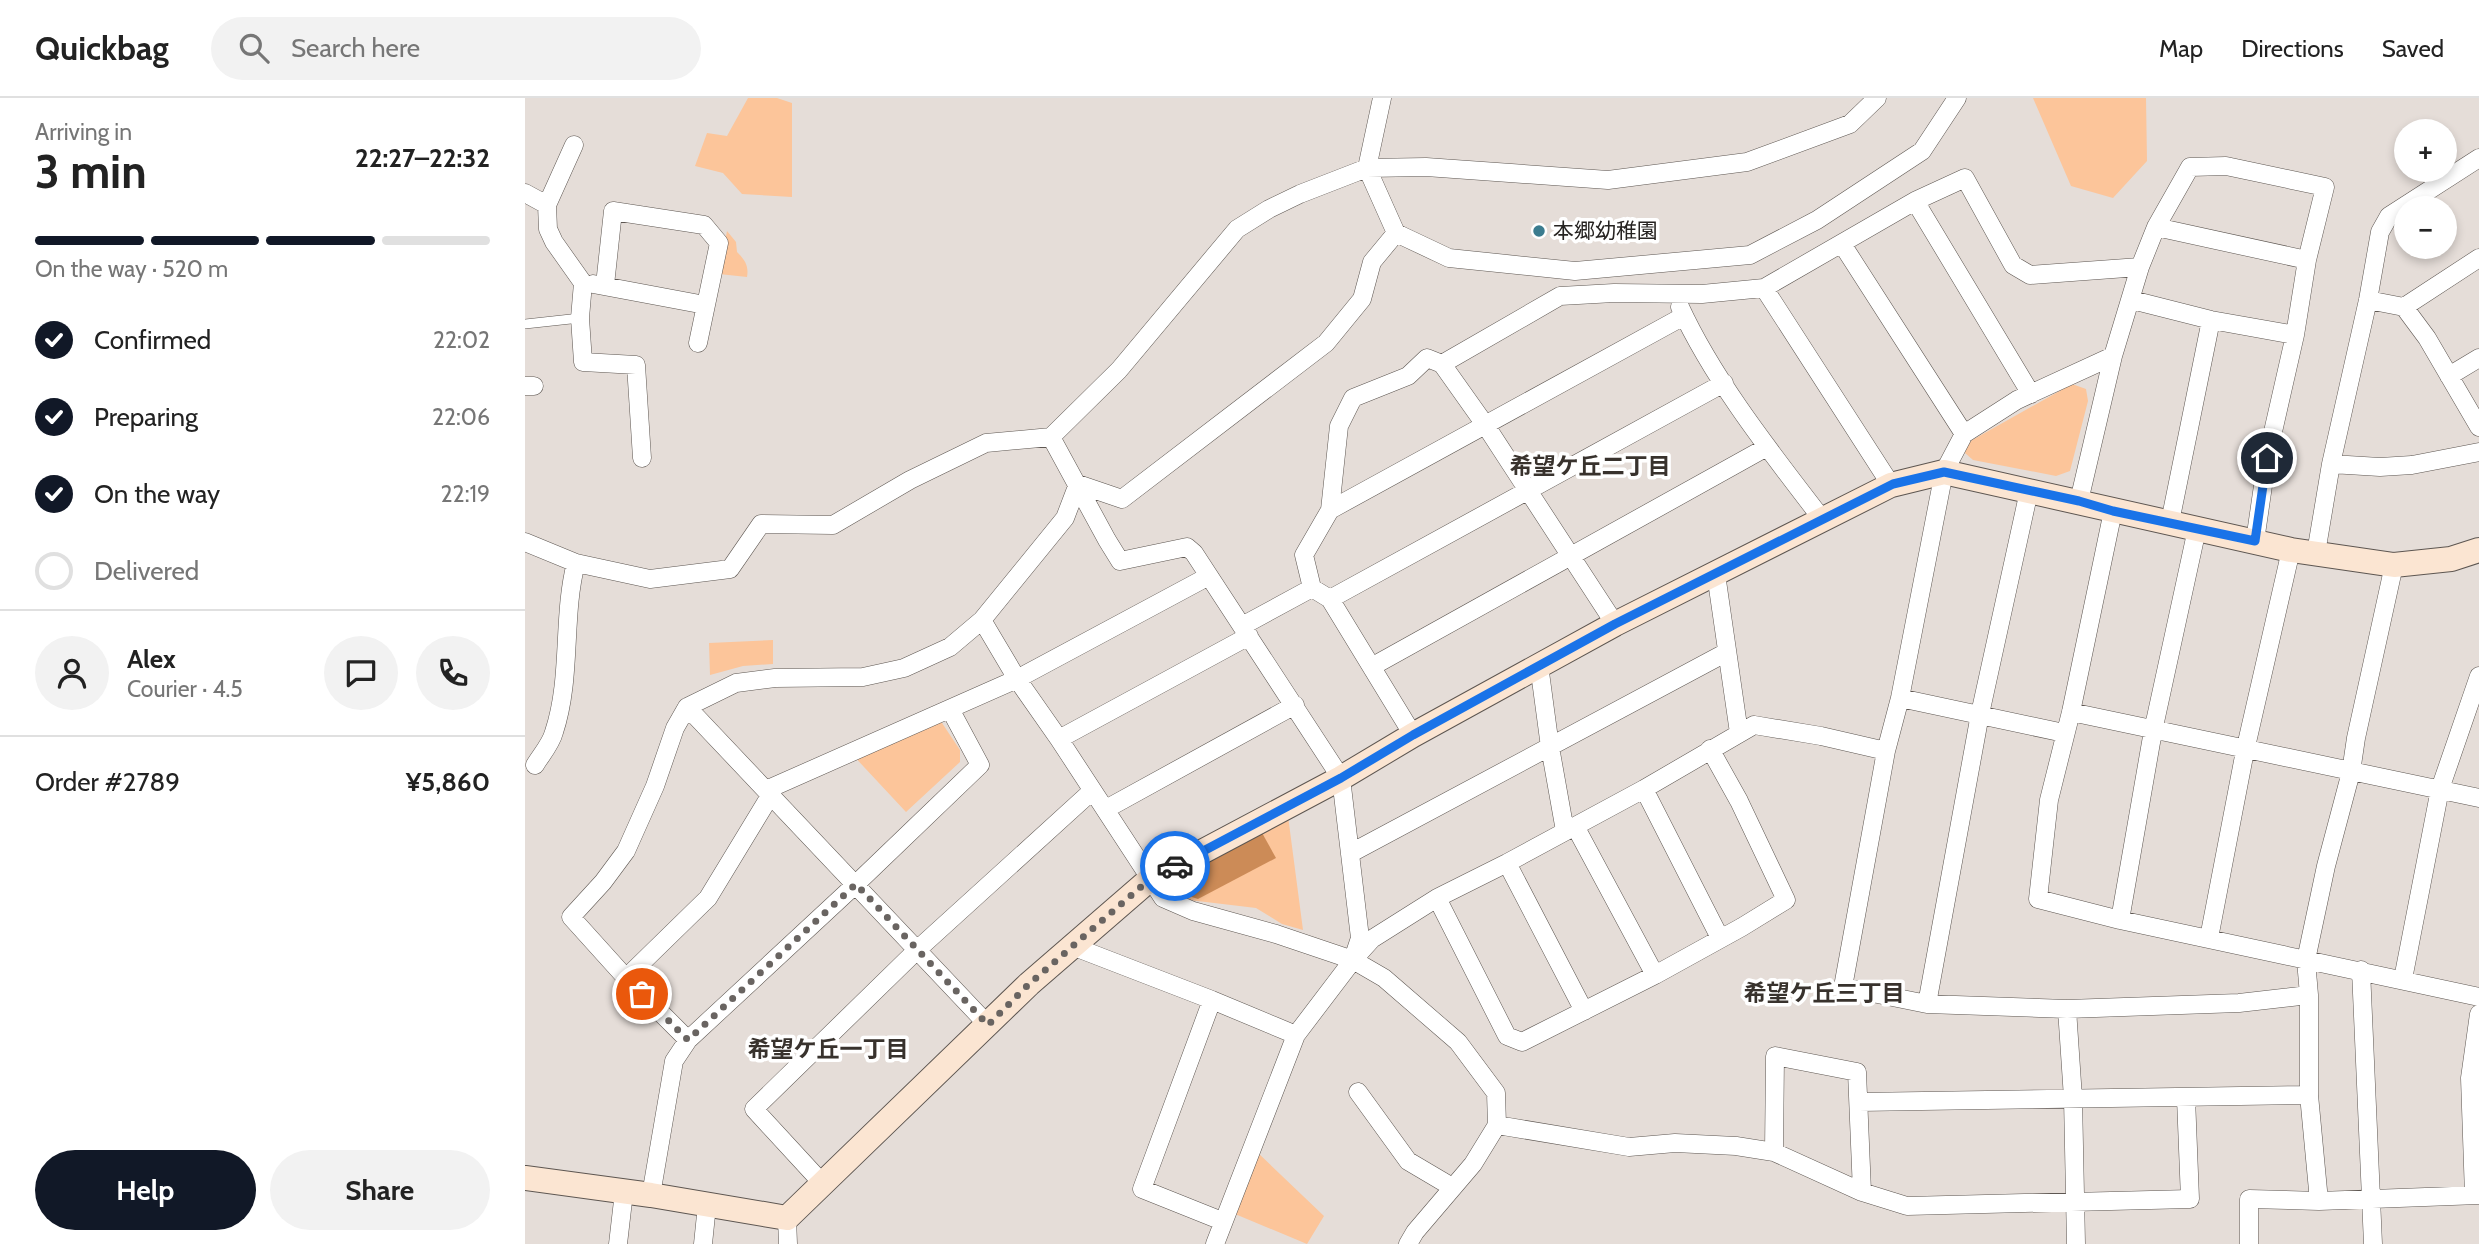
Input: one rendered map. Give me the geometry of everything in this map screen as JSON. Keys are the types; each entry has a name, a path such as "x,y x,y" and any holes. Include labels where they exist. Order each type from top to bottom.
{"street":[{"path":"1382,98 1367,168 1396,233 1449,258 1575,271 1750,255 1818,220 1922,150 1957,98"},
{"path":"525,542 576,563 650,579 730,569 761,524 833,525 910,480 986,443 1051,437 1119,370 1237,229 1269,209 1367,168 1426,167 1608,180 1747,162 1850,124 1877,98"},
{"path":"574,145 547,205 548,229 583,283 580,318 583,362 636,365 642,458"},
{"path":"2316,553 2331,464 2381,232 2389,216 2479,158"},
{"path":"2079,501 2113,356 2140,267 2157,227 2190,167 2226,166 2325,187 2307,260 2295,335 2267,458 2255,541"},
{"path":"1442,364 1560,296 1736,292 1765,288 1915,201 1965,178 2013,265 2030,275 2140,267"},
{"path":"525,193 547,205"},
{"path":"1915,201 2031,394"},
{"path":"605,285 613,211 704,225 719,243 698,343"},
{"path":"2157,227 2307,260"},
{"path":"1078,484 1122,499 1325,343 1362,299 1373,262 1396,233"},
{"path":"1842,244 1964,434"},
{"path":"2404,307 2479,258"},
{"path":"583,283 705,305"},
{"path":"1765,288 1891,485"},
{"path":"1674,294 1724,383 1767,447 1822,519"},
{"path":"2131,300 2211,320 2295,335"},
{"path":"2368,300 2404,307 2427,338 2479,426"},
{"path":"1330,510 1684,316"},
{"path":"2169,522 2211,320"},
{"path":"2113,356 2017,400 1964,434 1944,472 1900,698 1886,751 1843,987 1927,1004 2067,1009 2239,1003 2309,995"},
{"path":"1413,735 1330,599 1312,588 1304,555 1330,510 1339,426 1350,401 1408,376 1427,358 1442,364 1486,426 1615,624"},
{"path":"2449,376 2479,358"},
{"path":"1330,599 1724,383"},
{"path":"1051,437 1120,561 1187,547 1246,631 1341,778 1360,938 1353,960"},
{"path":"1373,666 1767,447"},
{"path":"2331,464 2380,467 2412,465 2479,452"},
{"path":"786,1218 1029,984 1149,880 1341,778 1413,735 1615,624 1891,485 1944,472 2291,550 2394,565 2451,559 2479,550"},
{"path":"688,1040 626,978 571,917 603,882 626,851 642,817 675,727 687,707 736,682 775,678 799,680 863,677 904,668 950,648 982,620 1065,518 1078,484"},
{"path":"1927,1004 1980,714 2029,491"},
{"path":"2113,511 2071,712 2049,800 2038,899 2120,920 2479,997"},
{"path":"2120,920 2153,731 2197,529"},
{"path":"2209,939 2245,751 2291,550"},
{"path":"535,765 554,734 559,710 567,659 572,578 576,563"},
{"path":"2319,1201 2309,1094 2309,995 2306,960 2326,866 2351,772 2394,565"},
{"path":"1716,574 1739,733"},
{"path":"626,978 708,898 768,793 1017,679 1209,576"},
{"path":"1059,738 1246,631 1312,588"},
{"path":"982,620 1017,679 1059,738 1163,898 1193,911 1276,934 1353,960 1384,978 1458,1042 1496,1093 1497,1125 1473,1164 1408,1244"},
{"path":"1351,853 1727,652"},
{"path":"1539,665 1550,747 1570,829 1655,975"},
{"path":"2403,979 2440,789 2479,676"},
{"path":"1900,698 2064,733"},
{"path":"1105,808 1295,705"},
{"path":"687,707 988,1025"},
{"path":"650,1195 674,1061 688,1040 980,765 950,709"},
{"path":"2071,712 2479,799"},
{"path":"1215,1244 1296,1035 1353,960 1379,934 1437,898 1644,789 1754,725 1821,736 1886,751"},
{"path":"1437,898 1507,1036 1522,1042 1655,975 1786,900 1739,801 1710,749"},
{"path":"1644,789 1720,939"},
{"path":"823,1184 754,1109 917,950 1093,791"},
{"path":"1507,863 1584,1011"},
{"path":"1072,946 1296,1035"},
{"path":"2361,970 2373,1244"},
{"path":"1212,1000 1142,1189 1223,1222"},
{"path":"2067,1009 2073,1098 2076,1244"},
{"path":"2249,1244 2249,1199 2319,1201 2477,1195 2470,1079 2479,1014"},
{"path":"1774,1152 1775,1056 1857,1072 1862,1192"},
{"path":"1358,1092 1408,1161 1452,1187"},
{"path":"1859,1102 2309,1094"},
{"path":"1497,1125 1629,1147 1675,1143 1736,1146 1774,1152 1862,1192 1907,1206 2190,1199 2186,1098"},
{"path":"525,1178 650,1195 786,1218"},
{"path":"618,1244 624,1192"},
{"path":"702,1244 707,1205"},
{"path":"786,1218 789,1244"}],"lane":[{"path":"525,324 580,318"}],"shaded area":[{"path":"748,98 777,98 792,103 792,197 742,194 723,173 695,166 707,133 727,136"},
{"path":"2033,98 2146,98 2147,161 2113,198 2071,186"},
{"path":"727,231 736,242 737,252 746,263 747,277 719,274"},
{"path":"2072,384 2086,389 2088,401 2070,471 2056,476 1973,460 1965,453 1967,443"},
{"path":"773,640 773,664 743,666 710,675 709,643"},
{"path":"940,720 960,750 960,762 906,812 850,752"},
{"path":"1288,816 1303,930 1282,924 1256,908 1189,900 1172,891 1161,880"},
{"path":"1261,831 1276,858 1198,899 1173,891 1164,880"},
{"path":"1256,1151 1324,1216 1307,1244 1235,1214"}],"way so far":[{"path":"642,994 688,1040 856,884 988,1025 1029,984 1149,880 1175,866"}],"place":[{"name":"本郷幼稚園","path":"1539,231"}],"district":[{"name":"希望ケ丘二丁目","path":"1590,466"},
{"name":"希望ケ丘三丁目","path":"1824,993"},
{"name":"希望ケ丘一丁目","path":"828,1049"}],"route":[{"path":"1175,866 1341,778 1413,735 1615,624 1893,484 1944,472 2255,541 2267,458"}]}
